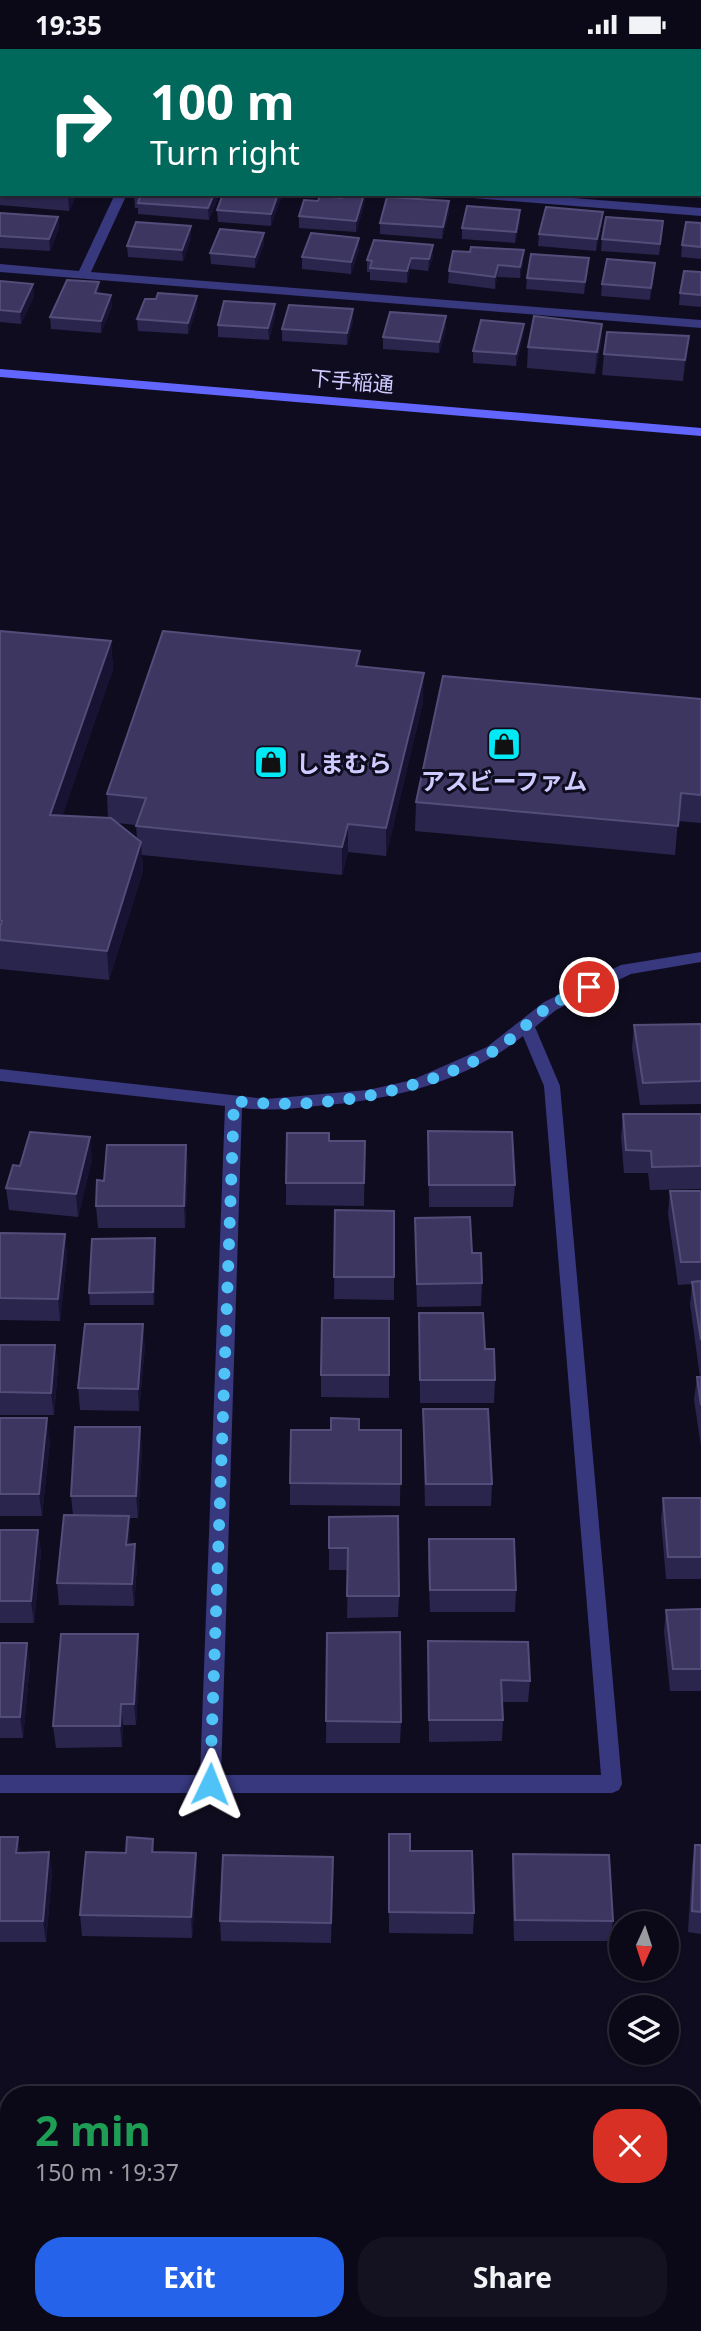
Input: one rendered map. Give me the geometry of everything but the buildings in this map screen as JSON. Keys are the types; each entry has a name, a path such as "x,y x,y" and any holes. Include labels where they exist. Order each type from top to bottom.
{"street":[{"path":"83,275 120,196"},
{"path":"498,196 701,212"},
{"path":"0,268 701,324"},
{"name":"下手稲通","path":"0,373 701,432"},
{"path":"0,1075 266,1105 368,1096 416,1085 493,1051 550,1006 627,969 701,957"},
{"path":"0,1784 612,1784 551,1086 526,1025"},
{"path":"210,1784 234,1101"}],"place":[{"name":"アスビーファム","path":"504,744"},
{"name":"しまむら","path":"271,762"}],"route":[{"path":"210,1784 234,1101 266,1105 368,1096 416,1085 493,1051 550,1006 589,987"}]}
